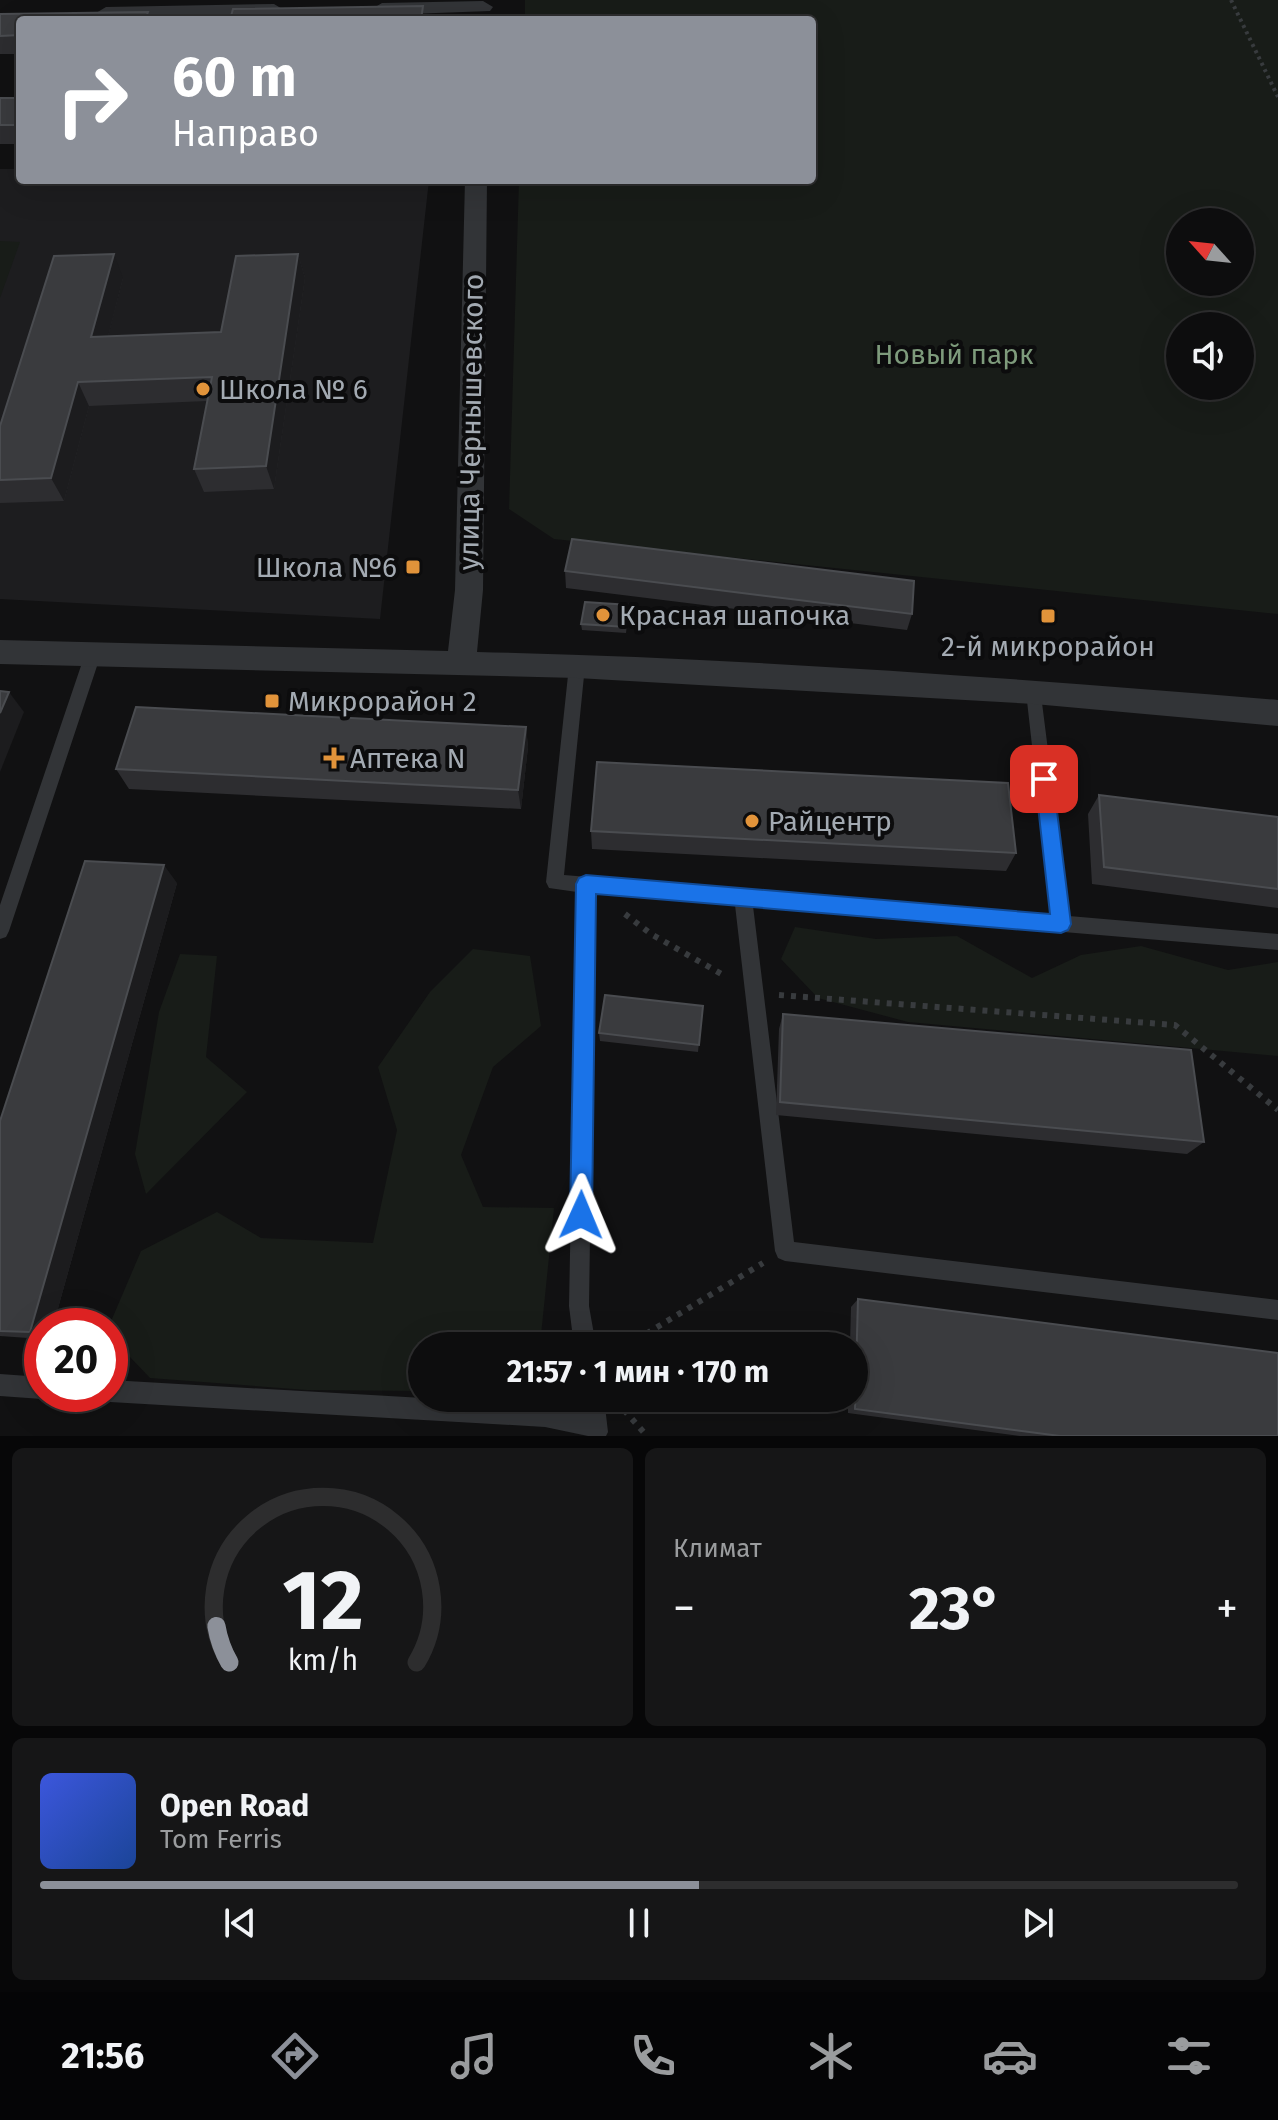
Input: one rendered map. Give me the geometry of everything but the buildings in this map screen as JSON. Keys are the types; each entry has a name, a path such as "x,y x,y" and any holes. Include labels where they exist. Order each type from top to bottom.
{"street":[{"path":"358,9 483,9"},
{"path":"93,13 296,10"},
{"name":"улица Чернышевского","path":"461,663 469,590 476,184"},
{"path":"0,652 577,666 1034,692 1278,713"}],"lane":[{"path":"0,931 93,654"},
{"path":"577,666 555,882 1278,942"},
{"path":"1034,692 1061,924"},
{"path":"583,1332 579,1306 586,884"},
{"path":"743,898 785,1250 1278,1310"},
{"path":"0,1385 24,1387"},
{"path":"128,1392 545,1416 597,1431"}],"path":[{"path":"1231,0 1278,97"},
{"path":"586,884 651,934 754,993 1175,1025 1278,1110"},
{"path":"649,1332 785,1250"},
{"path":"626,1412 647,1436"}],"shaded area":[{"name":"Школа № 6","path":"0,169 16,169 16,184 429,184 380,619 0,599"}],"green space":[{"name":"Новый парк","path":"525,0 1278,0 1278,614 554,539 509,509 519,184 816,184 816,16 525,16"},
{"path":"0,241 20,242 0,298"},
{"path":"795,927 876,939 957,936 1032,978 1081,955 1141,946 1228,970 1278,962 1278,1056 908,1022 818,998 781,959"},
{"path":"473,949 530,956 541,1026 493,1067 461,1155 483,1207 554,1208 541,1332 408,1332 408,1391 307,1390 150,1378 128,1355 128,1308 117,1308 141,1251 217,1212 261,1238 373,1243 397,1130 378,1067 430,992"},
{"path":"180,954 217,956 206,1057 247,1092 146,1194 135,1154 159,1012"}],"place":[{"name":"Школа № 6","path":"203,389"},
{"name":"Школа №6","path":"413,567"},
{"name":"Красная шапочка","path":"603,615"},
{"name":"2-й микрорайон","path":"1048,616"},
{"name":"Микрорайон 2","path":"272,701"},
{"name":"Аптека N","path":"334,758"},
{"name":"Райцентр","path":"752,821"}],"route":[{"path":"581,1215 586,884 1061,924 1044,779"}]}
